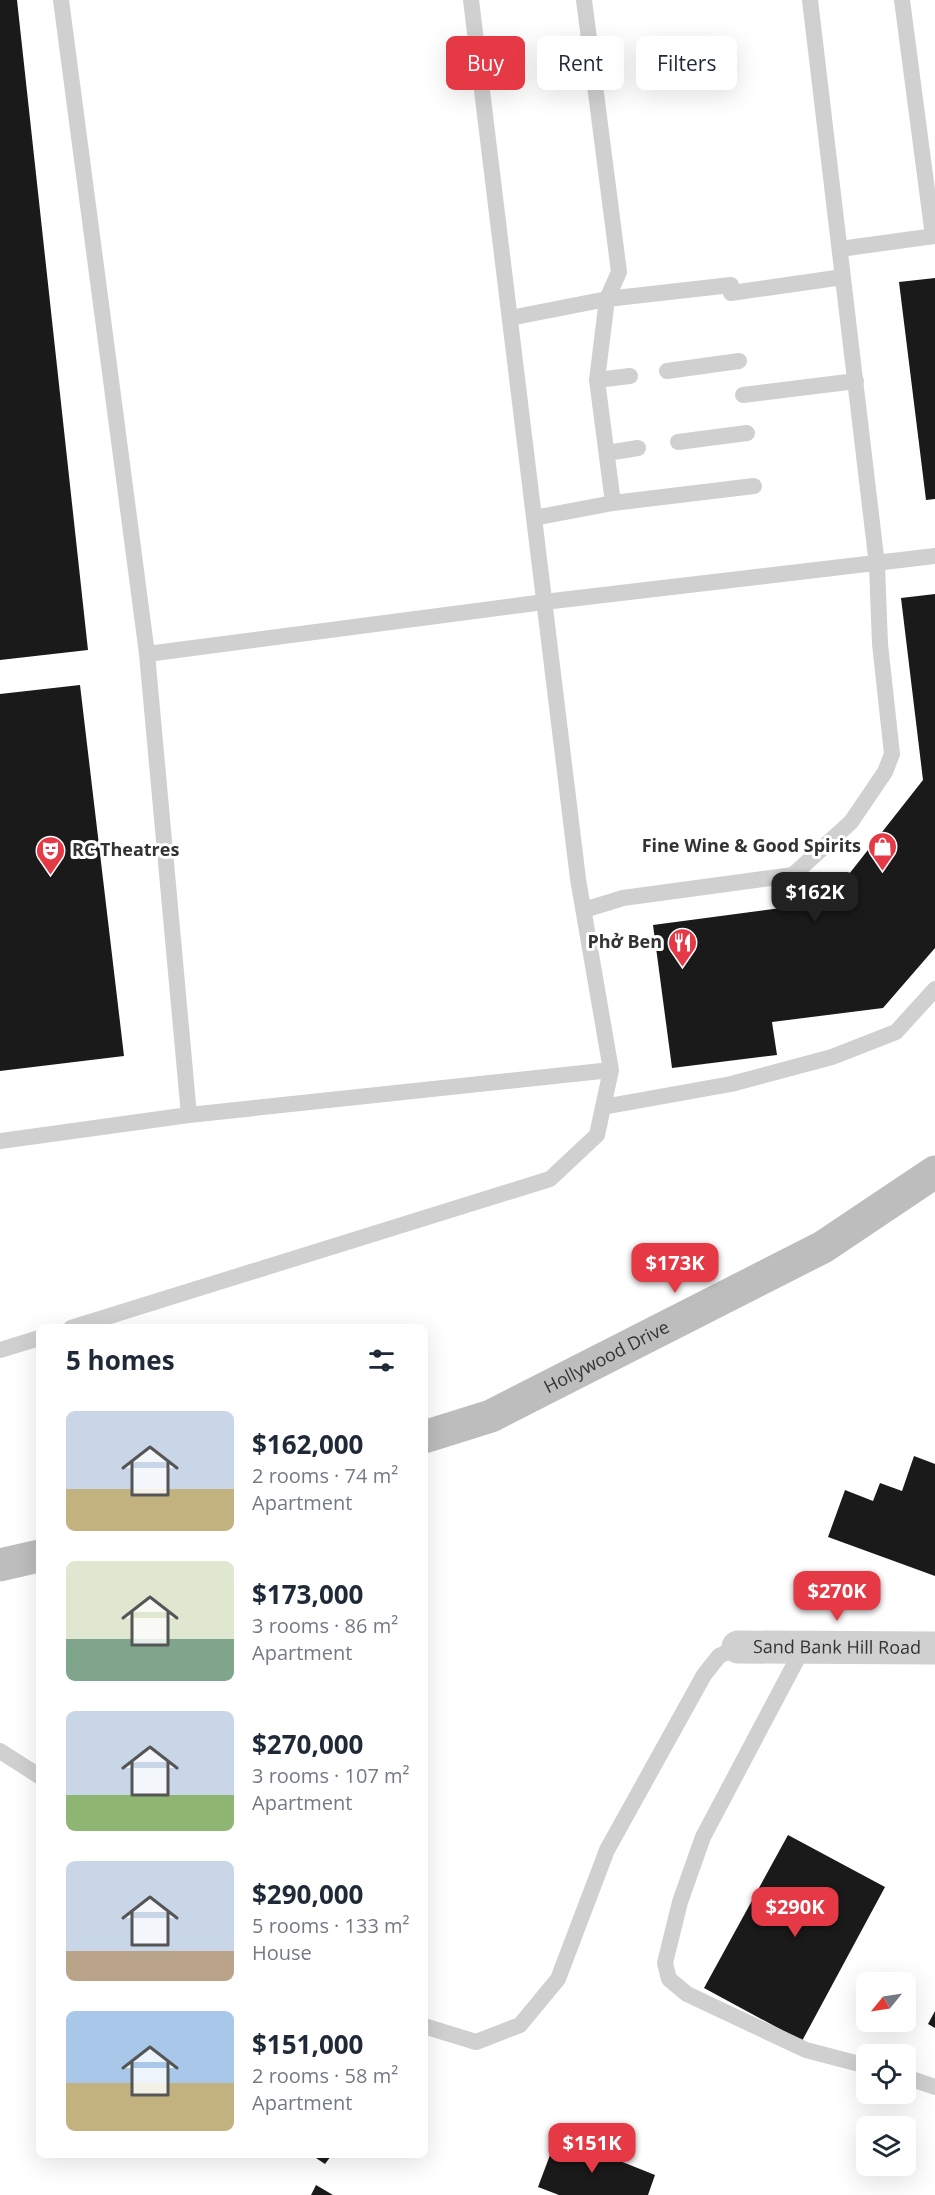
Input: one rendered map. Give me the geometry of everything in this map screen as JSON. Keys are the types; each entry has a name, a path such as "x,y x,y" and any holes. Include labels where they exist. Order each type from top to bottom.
{"main road":[{"name":"Hollywood Drive","path":"428,1436 491,1416 823,1247 935,1172"},
{"path":"0,1565 36,1557"}],"street":[{"name":"Sand Bank Hill Road","path":"738,1647 935,1648"}],"lane":[{"path":"61,0 147,654 189,1115"},
{"path":"84,1324 550,1179 597,1135 611,1070 584,910 471,0"},
{"path":"584,0 619,272 607,299 597,380 613,503"},
{"path":"584,910 623,898 792,875 850,822 885,772 892,754 880,644 877,565 810,0"},
{"path":"840,249 934,236 902,0"},
{"path":"510,318 607,299 843,278"},
{"path":"667,371 739,362"},
{"path":"597,380 630,376"},
{"path":"743,395 856,381"},
{"path":"678,442 747,433"},
{"path":"607,453 638,448"},
{"path":"534,518 613,503 754,486"},
{"path":"147,654 544,602 877,565 935,556"},
{"path":"603,1107 731,1083 832,1057 896,1032 935,989"},
{"path":"0,1141 189,1115 611,1070"},
{"path":"0,1350 36,1339"},
{"path":"428,2027 476,2042 520,2025 558,1980 606,1850 704,1675 718,1656 738,1647"},
{"path":"803,1648 703,1837 680,1902 665,1962 669,1979 687,1994 806,2050 856,2063"},
{"path":"0,1751 36,1774"},
{"path":"916,2080 935,2087"}],"building":[{"path":"0,0 17,0 88,650 0,660"},
{"path":"935,278 935,499 926,500 899,282"},
{"path":"935,594 935,948 883,1008 772,1022 777,1055 672,1068 653,925 827,902 923,780 901,598"},
{"name":"RC Theatres","path":"80,685 124,1056 0,1071 0,694"},
{"path":"914,1456 935,1464 935,1576 828,1537 845,1490 873,1501 880,1483 902,1491"},
{"path":"788,1835 885,1887 802,2041 704,1988"},
{"path":"935,2011 935,2028 928,2024"},
{"path":"556,2139 600,2156 604,2146 613,2149 610,2157 655,2175 648,2195 559,2195 538,2187"},
{"path":"316,2158 330,2158 325,2164"},
{"path":"316,2185 333,2195 311,2195"}],"place":[{"name":"Fine Wine & Good Spirits","path":"882,872"},
{"name":"RC Theatres","path":"51,876"},
{"name":"Phở Ben","path":"683,968"}]}
